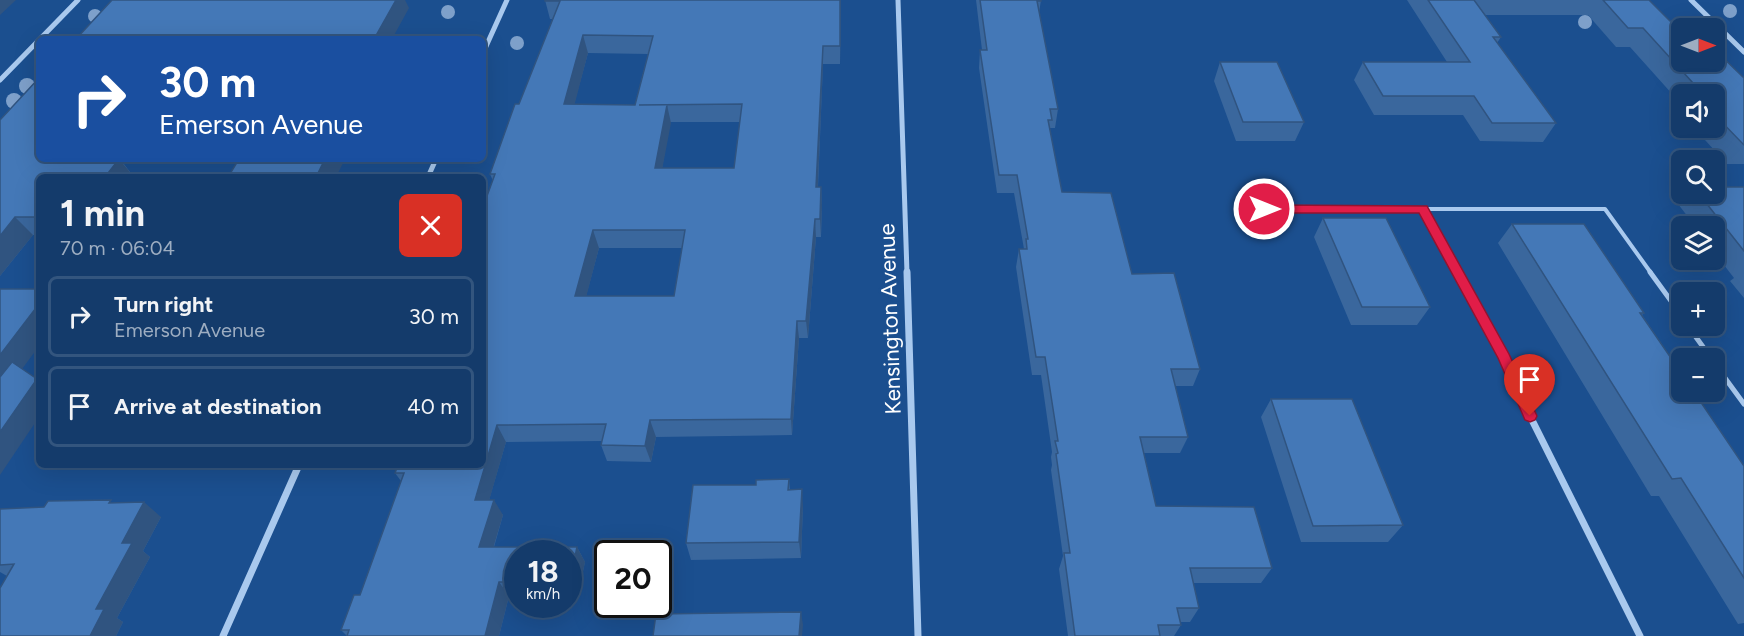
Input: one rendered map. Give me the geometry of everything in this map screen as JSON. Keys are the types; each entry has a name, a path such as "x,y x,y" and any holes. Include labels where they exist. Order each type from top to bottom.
{"street":[{"path":"42,36 78,0"},
{"path":"486,46 507,0"},
{"name":"Kensington Avenue","path":"898,0 918,636"},
{"path":"1691,0 1744,52"},
{"path":"0,80 36,42"},
{"path":"1423,209 1504,358 1530,416 1640,636"},
{"path":"223,636 299,468"}],"lane":[{"path":"1264,209 1605,209 1671,301"},
{"path":"1725,378 1744,404"}],"building":[{"path":"112,0 396,0 376,36 79,36"},
{"path":"545,0 840,0 840,46 823,46 816,187 821,187 820,219 815,219 806,321 797,321 791,419 650,420 645,446 601,445 606,424 497,425 486,462 486,199 495,174 490,174 515,104 519,104 560,1","holes":["583,35 653,36 635,105 564,104","742,104 734,168 655,168 667,105 639,105","593,230 685,230 674,296 575,296"]},
{"path":"980,0 1041,0 1037,1 1058,109 1050,109 1052,120 1048,120 1062,192 1111,193 1132,274 1174,273 1200,369 1171,369 1188,437 1140,437 1156,506 1254,507 1272,568 1190,568 1199,608 1177,608 1181,625 1158,625 1160,636 1075,636 1064,553 1070,553 1056,454 1058,453 1055,441 1058,441 1045,357 1036,357 1019,249 1027,249 1026,239 1028,239 1017,175 999,175 980,50 987,50"},
{"path":"1428,0 1474,0 1501,37 1493,37 1556,123 1492,123 1474,96 1383,96 1363,62 1470,62"},
{"path":"1603,0 1649,0 1671,21 1671,59 1643,28 1628,28"},
{"path":"1725,60 1744,78 1744,145 1725,125 1725,84 1694,84 1683,72 1725,72"},
{"path":"1220,62 1277,62 1304,122 1243,122"},
{"path":"36,81 36,162 117,162 107,174 36,174 36,217 15,217 0,236 0,120"},
{"path":"237,162 324,162 318,174 230,174"},
{"path":"1725,187 1744,187 1744,251 1725,227 1725,216 1716,216 1707,204 1725,204"},
{"path":"1323,218 1386,218 1430,307 1362,307"},
{"path":"1512,224 1584,224 1644,313 1640,313 1671,358 1671,402 1701,402 1744,466 1744,578 1681,478 1672,479"},
{"path":"0,289 36,289 36,308 0,355"},
{"path":"12,362 36,380 0,432 0,377"},
{"path":"1271,399 1352,399 1403,525 1313,526"},
{"path":"397,468 484,468 475,500 494,500 479,547 504,547 504,582 499,582 485,636 347,636 349,630 341,630 354,595 360,595 404,473 395,473"},
{"path":"789,479 788,490 802,489 799,542 686,543 693,485 756,485 756,480"},
{"path":"111,500 109,503 144,502 122,543 132,543 96,609 104,609 90,636 0,636 0,588 14,564 0,565 0,509 44,507 48,501"},
{"path":"801,612 799,636 653,636 655,618 672,618 672,614"}],"route":[{"path":"1264,209 1423,209 1504,358 1530,416"}]}
